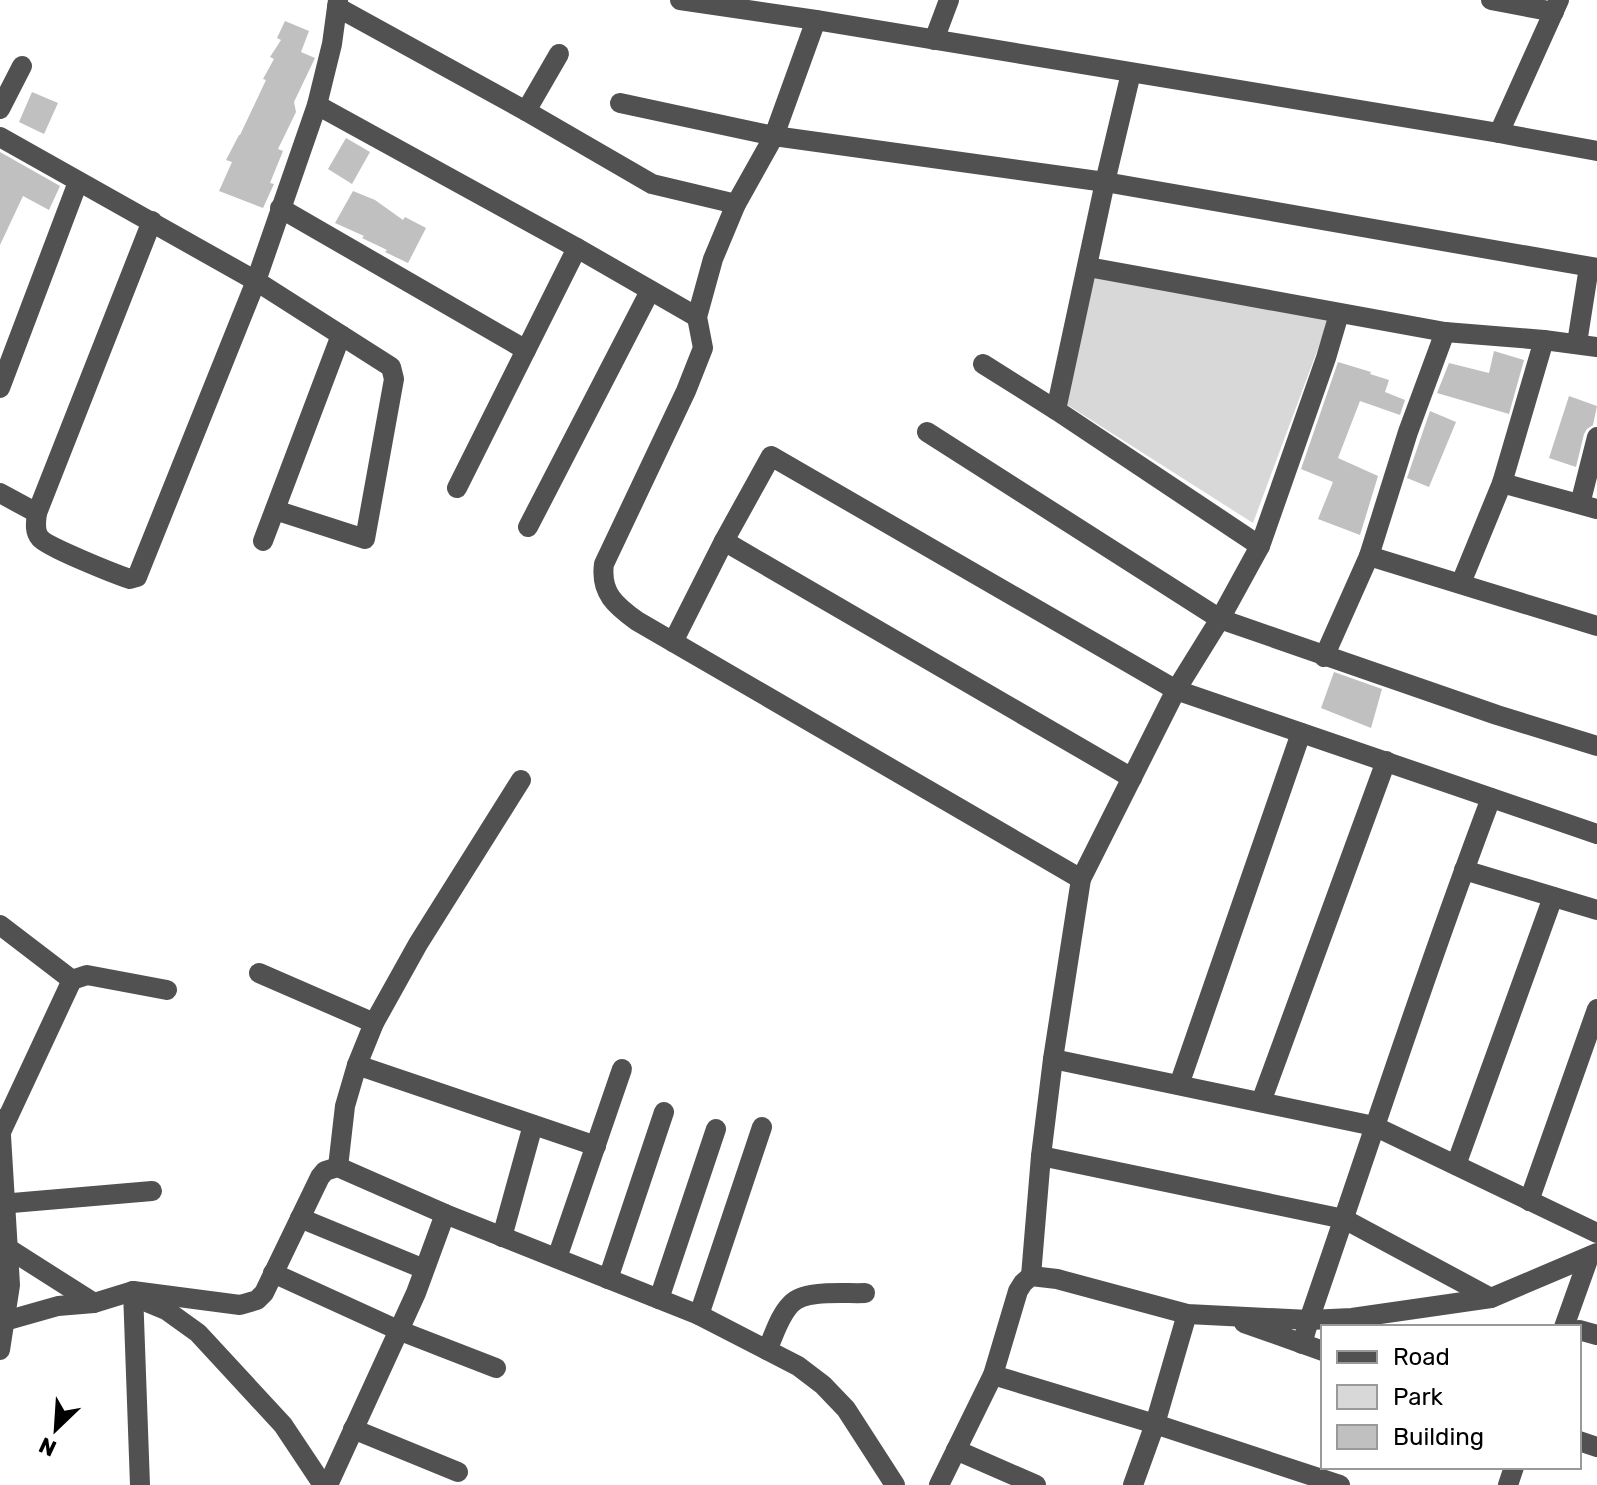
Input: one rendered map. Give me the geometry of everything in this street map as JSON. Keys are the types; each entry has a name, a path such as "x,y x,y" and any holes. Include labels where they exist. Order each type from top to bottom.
{"street":[{"path":"680,0 744,5 816,20 1597,151"},
{"path":"934,40 949,0"},
{"path":"1491,0 1556,6 1499,133"},
{"path":"152,221 37,513 35,529 44,542 130,579 137,577 256,281 317,105 338,4 652,184 736,204"},
{"path":"816,20 774,136 736,204 713,259 697,317 703,348 686,391 604,564 603,576 610,597 621,610 1081,879"},
{"path":"526,111 559,54"},
{"path":"0,109 22,66"},
{"path":"1056,410 1131,73"},
{"path":"620,103 774,136 1105,182 1593,268 1587,345 1445,332 1088,267"},
{"path":"317,105 697,317"},
{"path":"0,137 256,281 391,367 394,379 365,539 275,510"},
{"path":"0,388 78,182"},
{"path":"280,208 526,350"},
{"path":"457,488 577,248"},
{"path":"528,527 650,291"},
{"path":"939,1485 993,1375 1018,1291 1031,1276 1053,1059 1081,879 1176,690 1260,546 1339,314"},
{"path":"1324,657 1369,556 1408,432 1445,332"},
{"path":"263,541 341,335"},
{"path":"1461,583 1502,483 1544,340"},
{"path":"983,364 1260,546"},
{"path":"927,432 1220,619 1324,657 1597,746"},
{"path":"1502,483 1588,507 1597,437"},
{"path":"673,642 771,456 1176,690 1597,834"},
{"path":"0,493 37,513"},
{"path":"724,541 1132,778"},
{"path":"1369,556 1597,626"},
{"path":"1179,1085 1301,733"},
{"path":"1261,1102 1386,761"},
{"path":"338,1167 345,1106 374,1023 418,944 521,780"},
{"path":"1302,1344 1374,1126 1491,798"},
{"path":"1464,870 1597,910"},
{"path":"1456,1165 1553,897"},
{"path":"0,925 72,980"},
{"path":"259,973 374,1023"},
{"path":"0,1350 5,1321 9,1249 3,1204 1,1124 72,980 87,975 167,990"},
{"path":"1529,1201 1597,1009"},
{"path":"1053,1059 1374,1126 1597,1233"},
{"path":"357,1065 596,1146"},
{"path":"557,1258 622,1069"},
{"path":"608,1279 664,1112"},
{"path":"502,1237 533,1125"},
{"path":"699,1315 762,1127"},
{"path":"659,1299 716,1129"},
{"path":"1041,1156 1344,1219 1491,1298"},
{"path":"5,1321 58,1306 94,1303 133,1294 240,1305 257,1300 264,1293 320,1177 325,1171 338,1167 445,1214 699,1315 798,1366 823,1385 846,1409 895,1485"},
{"path":"3,1204 152,1191"},
{"path":"133,1294 166,1310 198,1333 283,1425 326,1485 416,1293 445,1214"},
{"path":"300,1218 424,1269"},
{"path":"9,1249 94,1303"},
{"path":"1031,1276 1057,1279 1187,1314 1309,1320 1352,1318 1491,1298 1593,1255"},
{"path":"1570,1325 1593,1255"},
{"path":"273,1273 398,1330 496,1368"},
{"path":"767,1350 785,1312 798,1298 865,1293"},
{"path":"133,1294 140,1485"},
{"path":"1133,1485 1155,1424 1187,1314"},
{"path":"1227,1316 1321,1350"},
{"path":"993,1375 1340,1485"},
{"path":"353,1429 458,1472"},
{"path":"956,1450 1036,1485"}],"green space":[{"path":"1094,276 1329,319 1253,523 1066,404"}],"building":[{"path":"285,21 309,31 301,52 315,58 294,102 296,112 278,149 283,151 270,183 274,184 263,208 219,191 232,162 226,160 266,80 263,79 274,59 270,57 281,40 277,38"},
{"path":"32,92 58,103 44,134 19,122"},
{"path":"346,138 370,152 352,184 328,169"},
{"path":"0,152 60,186 49,210 23,196 0,245"},
{"path":"353,191 375,200 403,220 405,217 426,228 408,263 362,238 364,236 335,223"},
{"path":"1494,351 1524,360 1509,414 1437,393 1449,363 1489,373"},
{"path":"1338,362 1389,380 1385,392 1405,400 1400,415 1360,401 1338,458 1378,476 1360,535 1318,519 1333,482 1301,469"},
{"path":"1569,396 1597,406 1593,425 1584,434 1576,467 1549,458"},
{"path":"1430,411 1456,422 1429,487 1407,478"},
{"path":"1334,672 1382,689 1371,728 1321,708"}]}
